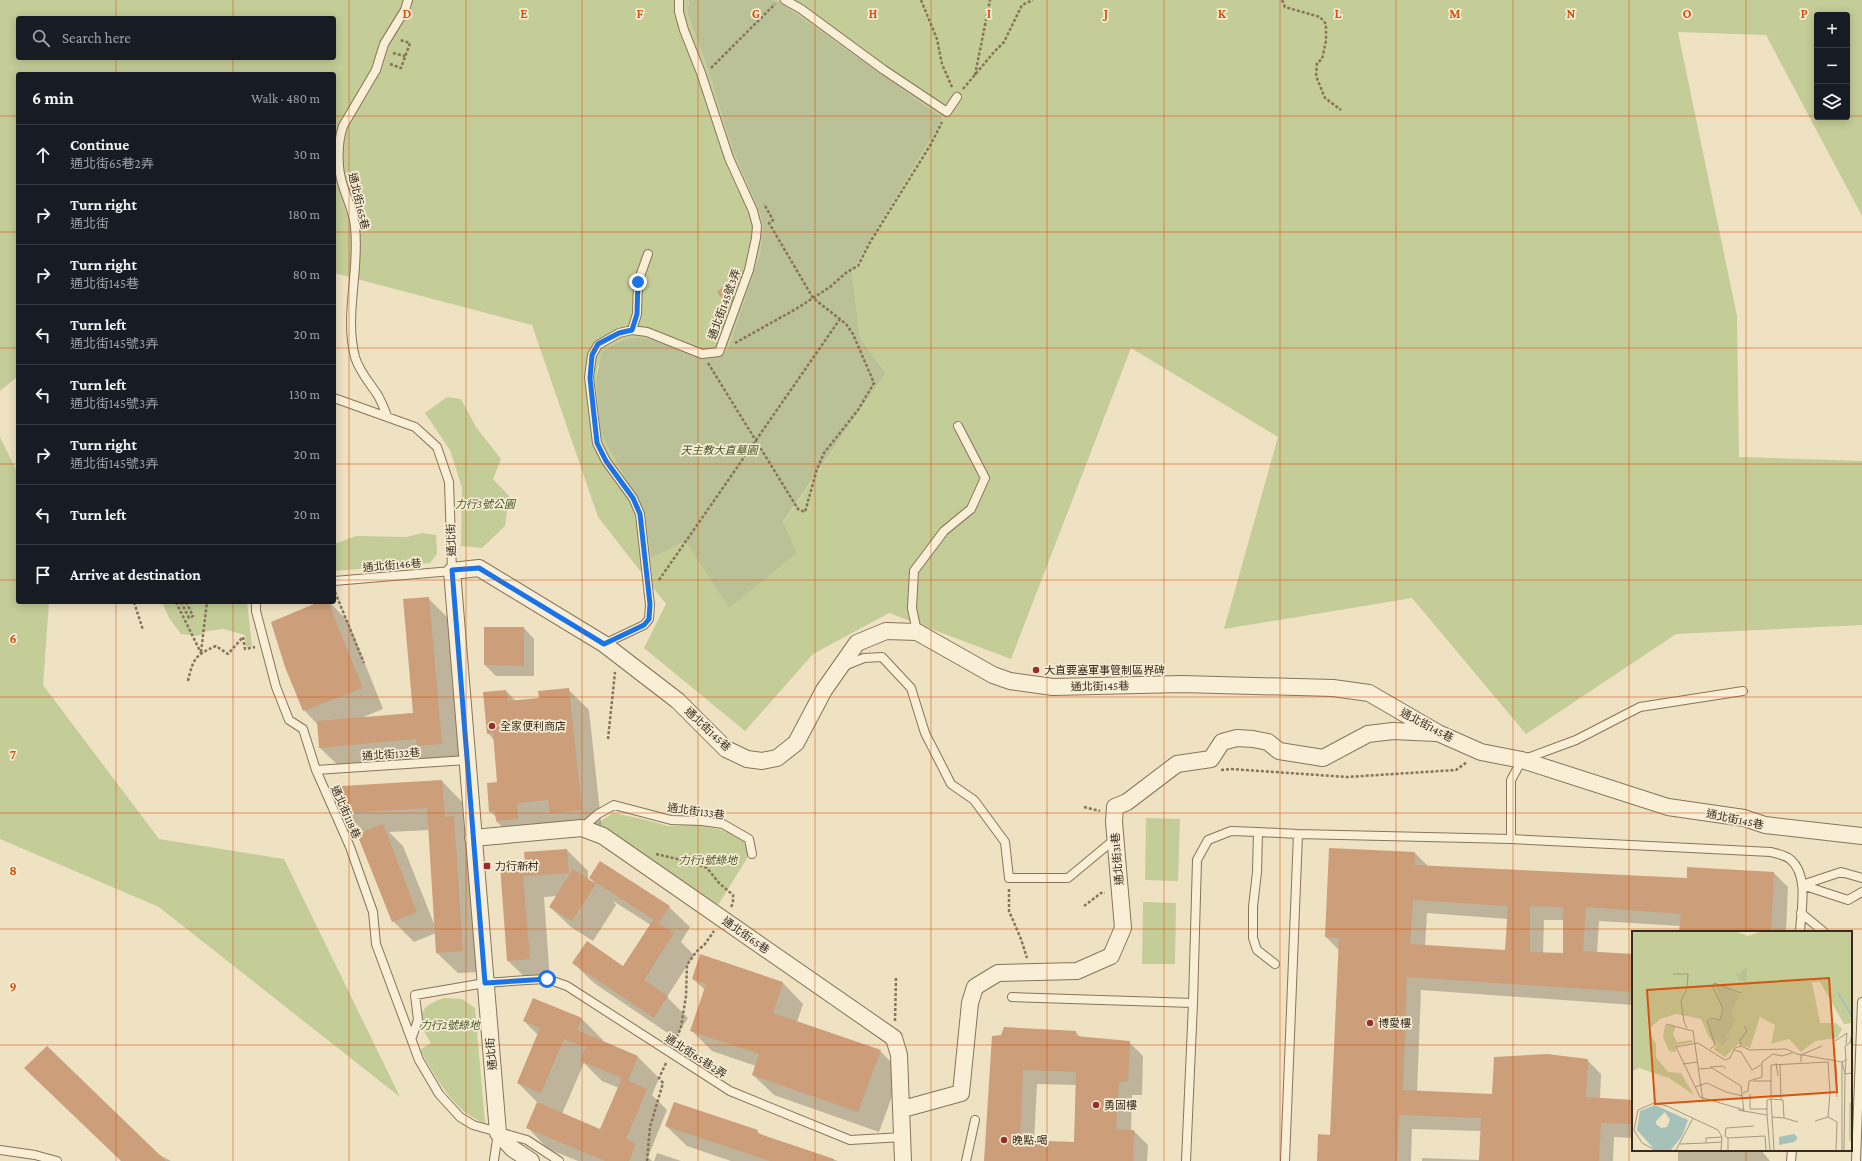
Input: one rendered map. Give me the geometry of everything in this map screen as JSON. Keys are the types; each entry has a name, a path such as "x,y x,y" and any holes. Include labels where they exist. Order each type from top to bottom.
{"street":[{"name":"通北街145巷","path":"452,570 479,568 611,648 678,701 726,749 747,760 762,761 777,758 796,742 824,690 857,643 886,631 917,632 994,675 1010,681 1053,687 1182,684 1333,688 1369,693 1438,733 1481,752 1522,760 1668,807 1744,818 1765,825 1862,836"},
{"name":"通北街","path":"452,570 498,1133"},
{"name":"通北街31巷","path":"903,1109 961,1093 970,1003 975,988 998,973 1077,970 1111,956 1123,928 1115,839 1115,807 1126,802 1177,764 1211,759 1222,742 1237,738 1268,742 1279,751 1322,758 1368,734 1394,731 1438,733"},
{"name":"通北街65巷","path":"474,838 582,828 603,836 894,1038"},
{"path":"894,1038 899,1055 903,1109 903,1161"},
{"path":"498,1133 513,1149 531,1161"}],"lane":[{"name":"通北街165巷","path":"387,416 378,395 358,366 353,346 352,316 357,249 355,225 342,184 339,160 340,133 376,70 384,44 405,10 408,0"},
{"name":"通北街145號3弄","path":"611,648 644,625 649,619 649,594 640,514 633,498 606,461 597,443 590,378 592,355 598,344 619,333 632,330 648,332 702,354 718,352 749,270 756,238 757,226 753,211 729,158 701,73 682,24 679,12 679,0"},
{"path":"785,0 801,9 884,70 947,112 957,97"},
{"path":"632,330 637,314 638,282 648,254"},
{"name":"通北街","path":"336,399 415,427 437,447 449,482 452,570"},
{"path":"917,632 912,608 914,570 944,531 971,509 985,478 958,426"},
{"name":"通北街146巷","path":"336,581 452,570"},
{"name":"通北街118巷","path":"256,604 256,610 276,686 289,720 303,729 316,770 350,846 373,912 376,944 420,1060 439,1094 460,1117 473,1125 498,1133"},
{"path":"839,667 864,658 882,657 911,688 925,733 951,784 974,800 1005,842 1009,878 1068,878 1115,839"},
{"path":"1511,840 1511,780 1522,760 1576,740 1640,707 1743,691"},
{"name":"通北街132巷","path":"316,770 467,760"},
{"name":"通北街133巷","path":"582,828 598,814 614,805 671,820 702,821 723,824 749,839 752,854"},
{"path":"1186,1161 1197,860 1208,840 1231,831 1511,840 1771,852 1790,858 1798,868 1802,885 1800,931"},
{"path":"1258,832 1257,872 1253,908 1253,938 1257,950 1275,964"},
{"path":"1285,1161 1298,834"},
{"path":"1802,885 1841,872 1862,878"},
{"path":"1802,885 1848,900 1862,892"},
{"path":"1801,913 1823,931"},
{"name":"通北街65巷2弄","path":"485,983 547,979 567,986 730,1091 850,1140 903,1137"},
{"path":"412,1037 418,1020 415,995 485,983"},
{"path":"1012,997 1193,1002"},
{"path":"1856,1161 1862,1002"},
{"path":"966,1161 975,1120"},
{"path":"494,1160 498,1133 527,1140 559,1161"},
{"path":"0,1150 35,1155 57,1161"},
{"path":"1791,1161 1792,1151"}],"path":[{"path":"701,73 713,66 779,0"},
{"path":"921,0 929,15 937,39 942,64 957,97 1004,42 1022,5 1033,0"},
{"path":"975,75 990,0"},
{"path":"1282,0 1285,7 1320,17 1326,24 1326,41 1322,59 1317,63 1316,76 1324,98 1341,110"},
{"path":"393,52 405,56 401,68 389,64 393,52"},
{"path":"718,352 796,309 830,287 847,272 858,266 869,244 931,144 947,112"},
{"path":"702,354 757,439 798,509 805,512 816,469 824,452 858,410 874,383 853,334 840,319 813,298 769,223 773,220 762,200"},
{"path":"649,594 840,319"},
{"path":"336,595 364,663"},
{"path":"135,604 143,630"},
{"path":"177,604 201,653"},
{"path":"182,604 189,618 193,616 187,604"},
{"path":"201,653 207,604"},
{"path":"188,681 192,664 201,653 216,646 228,654 244,637 245,649 266,646"},
{"path":"608,739 611,648"},
{"path":"1216,770 1232,769 1347,777 1456,770 1481,752"},
{"path":"647,1161 650,1127 663,1083 659,1078 682,1027 686,996 686,965 696,952 705,944 733,903 733,896 719,883 707,868 694,863 654,854"},
{"path":"1009,878 1009,910 1021,939 1031,972"},
{"path":"1084,906 1101,893 1120,894"},
{"path":"894,1038 896,978"}],"green space":[{"path":"0,0 689,0 687,13 705,60 732,148 761,216 763,229 760,254 729,346 723,355 692,354 598,365 596,379 600,433 646,512 652,557 686,541 783,523 886,373 860,338 852,271 943,118 780,2 772,0 1862,0 1862,216 1766,35 1678,32 1737,316 1739,457 1862,461 1862,625 1676,634 1526,734 1412,598 1224,629 1278,437 1131,348 1011,659 889,613 813,654 745,731 644,648 666,604 598,517 532,325 336,274 336,72 16,72 16,378 0,391"},
{"name":"天主教大直墓園","path":"689,0 772,0 780,2 943,118 852,271 860,338 886,373 783,522 797,553 729,608 686,541 651,558 645,512 600,433 596,379 602,352 628,339 647,339 696,355 723,355 729,346 760,254 763,229 761,216 732,148 705,60 687,13"},
{"name":"力行3號公園","path":"447,397 461,399 476,427 501,459 493,479 509,496 505,526 482,548 461,546 462,488 450,450 425,413"},
{"path":"0,437 16,470 16,604 49,604 43,685 159,839 284,859 400,1097 159,907 0,839"},
{"name":"力行3號公園","path":"422,533 436,535 437,554 430,563 336,571 336,543 356,536 407,537"},
{"path":"163,604 247,604 252,646 246,647 245,635 223,629 207,631 198,636 181,634 169,618"},
{"name":"力行1號綠地","path":"613,813 668,826 696,825 723,830 745,839 749,855 718,905 598,823"},
{"path":"1146,818 1180,819 1178,881 1145,880"},
{"path":"1143,902 1176,903 1175,964 1142,964"},
{"name":"力行2號綠地","path":"444,998 462,999 475,1008 485,1123 464,1111 446,1092 420,1050 431,1043 426,1035 421,1021 423,1010"}],"building":[{"path":"726,285 734,295 725,302 717,292"},
{"path":"429,597 442,744 417,746 416,739 319,748 317,721 413,713 403,599"},
{"path":"314,604 329,604 363,688 303,711 285,667 271,622"},
{"path":"484,627 524,627 524,666 484,665"},
{"path":"569,688 582,810 550,813 548,800 517,803 518,819 496,821 495,811 489,812 487,783 497,782 493,733 487,734 483,692 506,690 508,701 539,698 538,691"},
{"path":"442,780 445,817 454,816 463,951 436,953 427,808 343,813 342,786"},
{"path":"383,824 417,912 392,922 357,834"},
{"name":"博愛樓","path":"1329,848 1415,852 1415,865 1687,878 1687,867 1774,872 1771,931 1679,931 1681,914 1586,907 1583,951 1632,954 1632,992 1407,977 1403,1090 1492,1094 1494,1057 1547,1054 1588,1059 1586,1097 1632,1100 1632,1124 1601,1123 1599,1161 1479,1161 1481,1118 1399,1115 1397,1161 1317,1161 1318,1134 1330,1135 1339,938 1325,937","holes":["1413,900 1508,906 1505,950 1410,944","1530,906 1563,907 1563,953 1530,952"]},
{"path":"567,849 569,873 523,876 530,959 507,961 500,865 525,863 524,852"},
{"path":"600,861 670,906 659,923 589,878"},
{"path":"573,869 596,884 572,921 549,907"},
{"path":"653,920 674,933 644,980 668,996 654,1018 572,963 587,941 623,966"},
{"path":"700,954 783,982 773,1013 881,1050 858,1112 752,1075 759,1054 690,1031 706,984 692,979"},
{"path":"533,998 582,1018 577,1030 638,1056 628,1081 647,1089 626,1139 636,1144 629,1161 605,1161 526,1128 537,1102 600,1129 622,1078 580,1061 586,1047 564,1039 541,1093 517,1083 540,1028 523,1021"},
{"name":"勇固樓","path":"1004,1027 1076,1031 1075,1036 1130,1041 1128,1081 1119,1082 1116,1129 1134,1130 1133,1161 984,1161 992,1036 1001,1035","holes":["1023,1070 1076,1072 1074,1142 1020,1140"]},
{"path":"47,1046 166,1161 121,1161 24,1068"},
{"path":"674,1102 758,1130 757,1133 834,1159 834,1161 770,1161 665,1126"}],"place":[{"name":"大直要塞軍事管制區界碑","path":"1036,670"},
{"name":"全家便利商店","path":"492,726"},
{"name":"力行新村","path":"487,866"},
{"name":"博愛樓","path":"1370,1023"},
{"name":"勇固樓","path":"1096,1105"},
{"name":"晚點·喝","path":"1004,1140"}],"route":[{"path":"547,979 485,983 452,570 479,568 545,606 604,644 644,625 649,619 650,604 640,514 633,498 606,461 597,443 593,422 590,378 592,355 598,344 619,333 632,330 637,314 638,282"}]}
